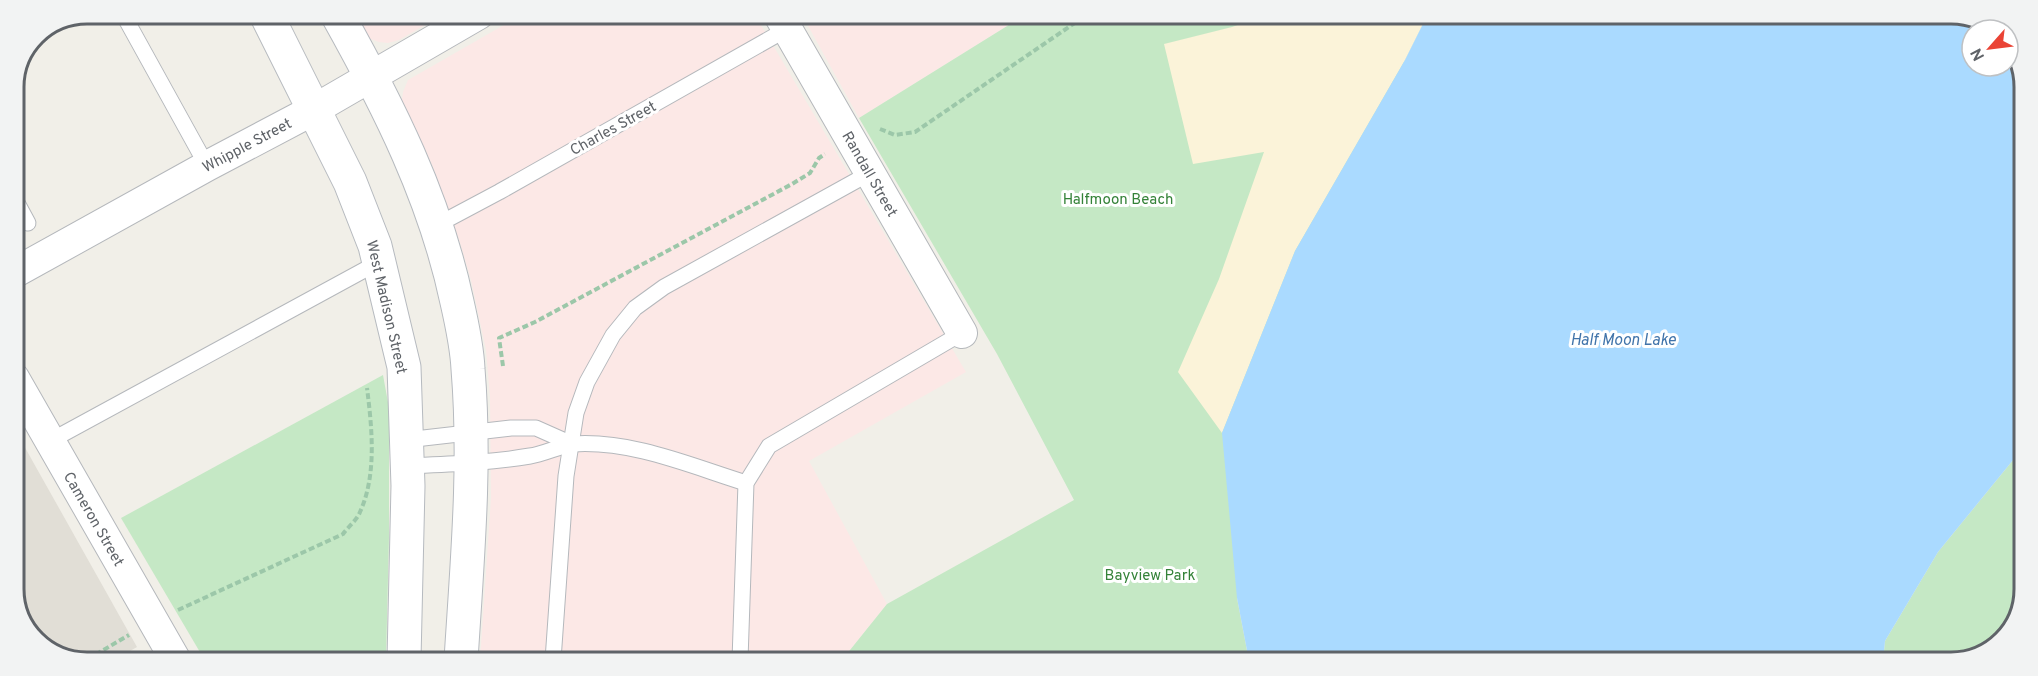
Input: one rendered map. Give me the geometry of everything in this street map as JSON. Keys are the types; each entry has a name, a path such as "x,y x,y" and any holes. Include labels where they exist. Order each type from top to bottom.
{"main road":[{"name":"West Madison Street","path":"271,24 350,182 375,246 404,367 406,453 404,652"},
{"path":"343,24 371,75 408,151 437,225 451,274 465,344 469,370 472,448 461,652"}],"street":[{"name":"Whipple Street","path":"24,267 315,109 461,24"},
{"name":"Randall Street","path":"784,24 962,333"},
{"name":"Cameron Street","path":"24,396 171,652"}],"lane":[{"path":"129,24 207,166"},
{"name":"Charles Street","path":"437,225 509,186 780,24"},
{"path":"554,652 566,476 576,413 587,382 613,336 635,308 664,287 870,173"},
{"path":"24,216 28,223"},
{"path":"50,441 379,262"},
{"path":"740,652 746,483 769,446 962,333"},
{"path":"406,453 472,448 511,428 536,428 572,444 617,446 669,458 746,483"},
{"path":"406,453 472,448 540,455 572,444"}],"path":[{"path":"875,125 895,135 915,132 1072,24"},
{"path":"503,366 499,338 536,322 792,184 810,173 819,158 827,153"},
{"path":"100,652 153,621 342,534 359,514 370,482 371,447 367,388"}],"shaded area":[{"path":"360,24 427,24 399,40 388,43 368,38"},
{"path":"506,24 760,24 966,372 809,461 887,604 848,652 481,652 491,498 490,397 486,350 471,280 460,243 433,167 402,100 408,80"},
{"path":"807,24 1010,24 859,118"},
{"path":"24,446 137,647 128,652 71,650 55,644 35,624 29,613 24,593"}],"green space":[{"name":"Halfmoon Beach","path":"1010,24 1423,24 1405,60 1237,598 1247,652 848,652 887,604 1074,500 997,354 859,118"},
{"path":"383,375 389,408 386,652 200,652 121,518"},
{"path":"2014,459 2014,589 2012,605 2003,624 1983,644 1963,651 1884,652 1885,641 1938,552"}],"sand":[{"path":"1241,24 1423,24 1405,60 1295,251 1222,433 1178,372 1219,279 1264,152 1193,164 1164,44"}],"water":[{"name":"Half Moon Lake","path":"1423,24 1960,25 1960,78 2013,78 2014,83 2014,459 1938,552 1885,641 1884,652 1247,652 1237,598 1222,433 1295,251 1405,60"}],"park label":[{"name":"Bayview Park","path":"1150,575"}]}
